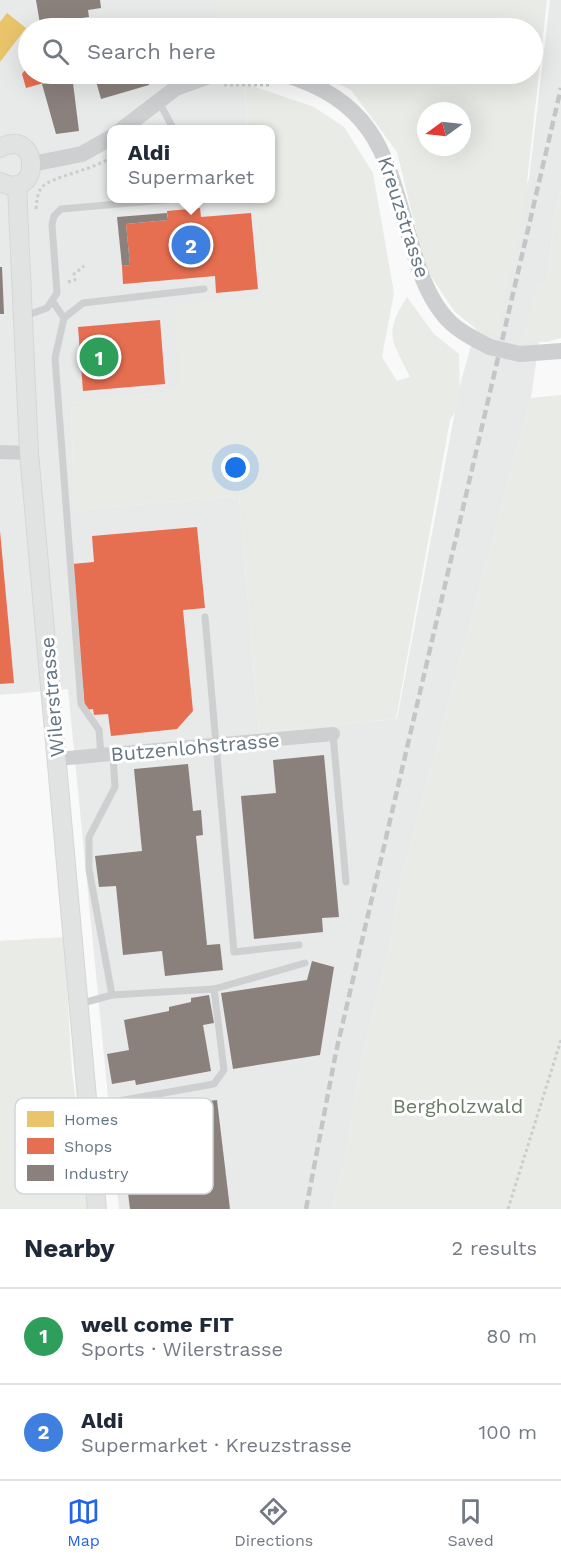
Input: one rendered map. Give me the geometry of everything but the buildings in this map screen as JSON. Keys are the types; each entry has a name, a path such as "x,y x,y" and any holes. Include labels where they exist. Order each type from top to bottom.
{"main road":[{"path":"1,144 20,146 28,153 32,164 29,176 9,184"},
{"name":"Wilerstrasse","path":"9,184 22,316 29,453 86,1098"},
{"name":"Wilerstrasse","path":"96,1194 98,1209"}],"street":[{"path":"126,125 158,100 185,84"},
{"name":"Kreuzstrasse","path":"296,84 329,93 346,105 371,132 382,149 392,174 411,245 430,294 451,323 490,347 520,354 561,351"},
{"path":"32,164 82,154 107,139"},
{"path":"0,452 29,453"},
{"name":"Butzenlohstrasse","path":"57,759 333,734"}],"lane":[{"path":"158,100 172,125"},
{"path":"22,316 48,308 57,293 51,225 54,216 61,209 130,203"},
{"path":"112,995 89,870 89,837 115,788 99,730 81,704 55,358 64,318 83,303 204,289"},
{"path":"53,302 64,318"},
{"path":"206,618 234,952 299,945"},
{"path":"333,734 346,882"},
{"path":"79,1004 112,995 214,989 305,963"},
{"path":"133,1098 213,1084 224,1070 214,989"}],"path":[{"path":"41,188 46,183 92,168 107,159"},
{"path":"69,280 75,280 74,274 84,266"},
{"path":"508,1209 561,1040"}],"shaded area":[{"path":"0,0 235,0 238,18 18,18 18,84 244,84 248,125 107,125 107,203 254,203 263,296 179,391 71,403 74,510 239,496 259,732 397,719 460,385 485,296 529,179 540,84 543,84 543,60 550,0 561,0 561,191 554,217 548,279 531,398 399,887 392,934 358,1078 346,1156 332,1209 119,1209 118,1194 213,1194 213,1098 108,1098 68,689 0,695"}],"green space":[{"path":"214,0 547,0 543,36 543,18 218,18"},
{"path":"244,84 314,107 344,127 373,173 394,293 382,357 397,381 410,377 393,337 395,320 407,297 434,334 459,354 460,404 450,420 396,719 259,732 239,496 74,510 71,403 179,391 175,304 263,296 254,203 275,203 275,125 248,125"},
{"path":"339,84 538,84 523,219 497,335 480,332 454,311 425,267 397,152 351,90"},
{"path":"561,191 561,338 547,342 521,342 536,284 548,279 554,217"},
{"name":"Bergholzwald","path":"561,395 561,1209 332,1209 346,1156 358,1078 392,934 399,887 531,398"},
{"path":"64,937 75,1098 15,1098 15,1194 88,1194 90,1209 0,1209 0,941"}],"railway":[{"path":"306,1209 336,1052 561,88"}],"place":[{"name":"Aldi","path":"191,245"},
{"name":"well come FIT","path":"99,357"}]}
